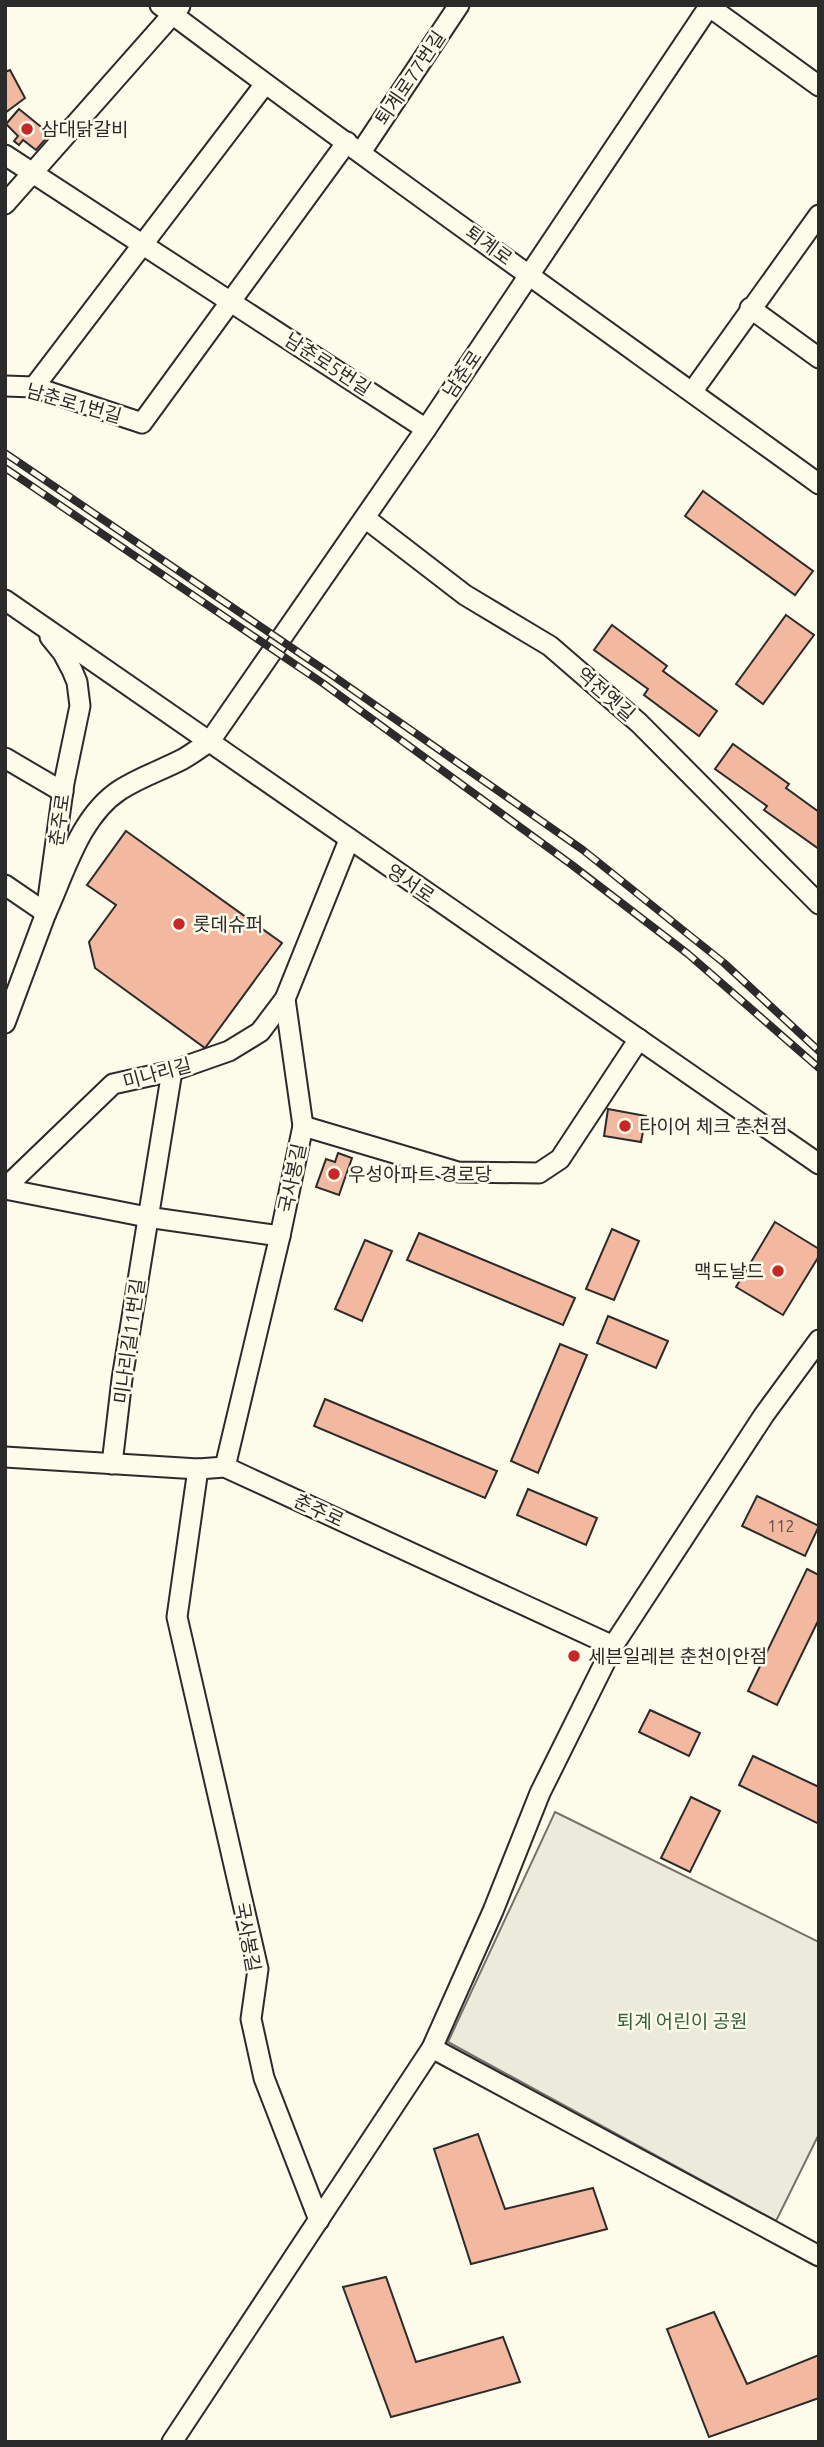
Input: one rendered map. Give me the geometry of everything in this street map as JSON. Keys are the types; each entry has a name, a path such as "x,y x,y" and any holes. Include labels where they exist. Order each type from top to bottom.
{"street":[{"name":"퇴계로77번길","path":"354,147 459,5"},
{"path":"709,6 819,86"},
{"name":"남춘로","path":"210,741 426,429 709,6"},
{"name":"퇴계로","path":"171,9 264,84 819,484"},
{"path":"5,204 171,9"},
{"path":"34,387 264,84"},
{"path":"230,300 354,147"},
{"name":"남춘로5번길","path":"5,155 426,429"},
{"path":"692,392 819,215"},
{"name":"남춘로1번길","path":"5,386 34,387 142,423 230,300"},
{"path":"750,308 819,358"},
{"name":"역전옛길","path":"365,518 466,595 550,646 639,723 819,904"},
{"name":"영서로","path":"5,600 819,1164"},
{"name":"춘주로","path":"8,1009 46,913 63,793 80,706 72,670 63,653 38,623"},
{"path":"5,885 46,913 89,822 102,805 119,790 183,759 210,741"},
{"path":"5,758 63,793"},
{"name":"미나리길","path":"5,1189 113,1084 172,1071 229,1051 260,1032 285,999 349,840"},
{"name":"미나리길","path":"285,999 303,1126"},
{"name":"국사봉길","path":"225,1467 280,1236 303,1126 458,1172 539,1173 560,1159 639,1039"},
{"name":"미나리길11번길","path":"113,1464 122,1379 172,1071"},
{"path":"5,1189 147,1217 280,1236"},
{"path":"172,2442 432,2048 493,1911 540,1793 613,1646 764,1415 819,1340"},
{"name":"춘주로","path":"5,1457 198,1469 225,1467 613,1646"},
{"name":"국사봉길","path":"198,1469 177,1617 258,1969 251,2019 264,2078 318,2220"},
{"path":"432,2048 819,2256"}],"green space":[{"name":"퇴계 어린이 공원","path":"555,1812 819,1942 819,2134 776,2221 448,2042"}],"building":[{"path":"10,70 25,98 5,113 5,72"},
{"name":"삼대닭갈비","path":"19,109 50,134 36,150 23,140 19,145 14,141 18,136 6,124"},
{"path":"703,491 813,571 795,595 685,516"},
{"path":"786,615 814,635 763,704 736,684"},
{"path":"612,625 667,666 663,671 717,711 699,736 644,695 648,689 594,650"},
{"path":"733,744 789,784 786,788 819,812 819,849 764,810 767,806 715,769"},
{"name":"롯데슈퍼","path":"126,831 282,943 205,1048 95,968 89,942 116,905 87,885"},
{"name":"타이어 체크 춘천점","path":"608,1109 646,1116 641,1142 604,1136"},
{"name":"우성아파트 경로당","path":"338,1153 352,1158 339,1195 316,1187 326,1159 335,1162"},
{"name":"맥도날드","path":"775,1222 819,1249 819,1256 783,1315 736,1287"},
{"path":"612,1229 639,1241 614,1300 586,1289"},
{"path":"419,1233 575,1298 563,1325 407,1260"},
{"path":"365,1240 392,1251 362,1321 335,1309"},
{"path":"608,1316 668,1341 656,1368 597,1343"},
{"path":"560,1344 587,1355 538,1473 511,1461"},
{"path":"325,1399 497,1471 485,1498 314,1426"},
{"path":"528,1489 597,1518 586,1545 517,1515"},
{"path":"757,1496 819,1526 805,1556 742,1526"},
{"path":"807,1569 819,1575 819,1619 777,1705 748,1691"},
{"path":"650,1710 700,1733 689,1756 639,1732"},
{"path":"753,1756 819,1787 819,1824 739,1785"},
{"path":"691,1797 720,1811 690,1872 661,1858"},
{"path":"478,2134 505,2209 593,2188 607,2229 471,2264 434,2149"},
{"path":"386,2277 416,2362 503,2337 520,2382 391,2417 343,2287"},
{"path":"714,2312 747,2384 819,2355 819,2398 709,2437 667,2329"}],"railway":[{"path":"5,453 583,850 724,963 819,1051"},
{"path":"5,468 324,684 572,865 688,954 819,1068"}],"place":[{"name":"삼대닭갈비","path":"27,129"},
{"name":"롯데슈퍼","path":"179,924"},
{"name":"타이어 체크 춘천점","path":"625,1126"},
{"name":"우성아파트 경로당","path":"334,1174"},
{"name":"맥도날드","path":"778,1271"},
{"name":"세븐일레븐 춘천이안점","path":"574,1656"}]}
